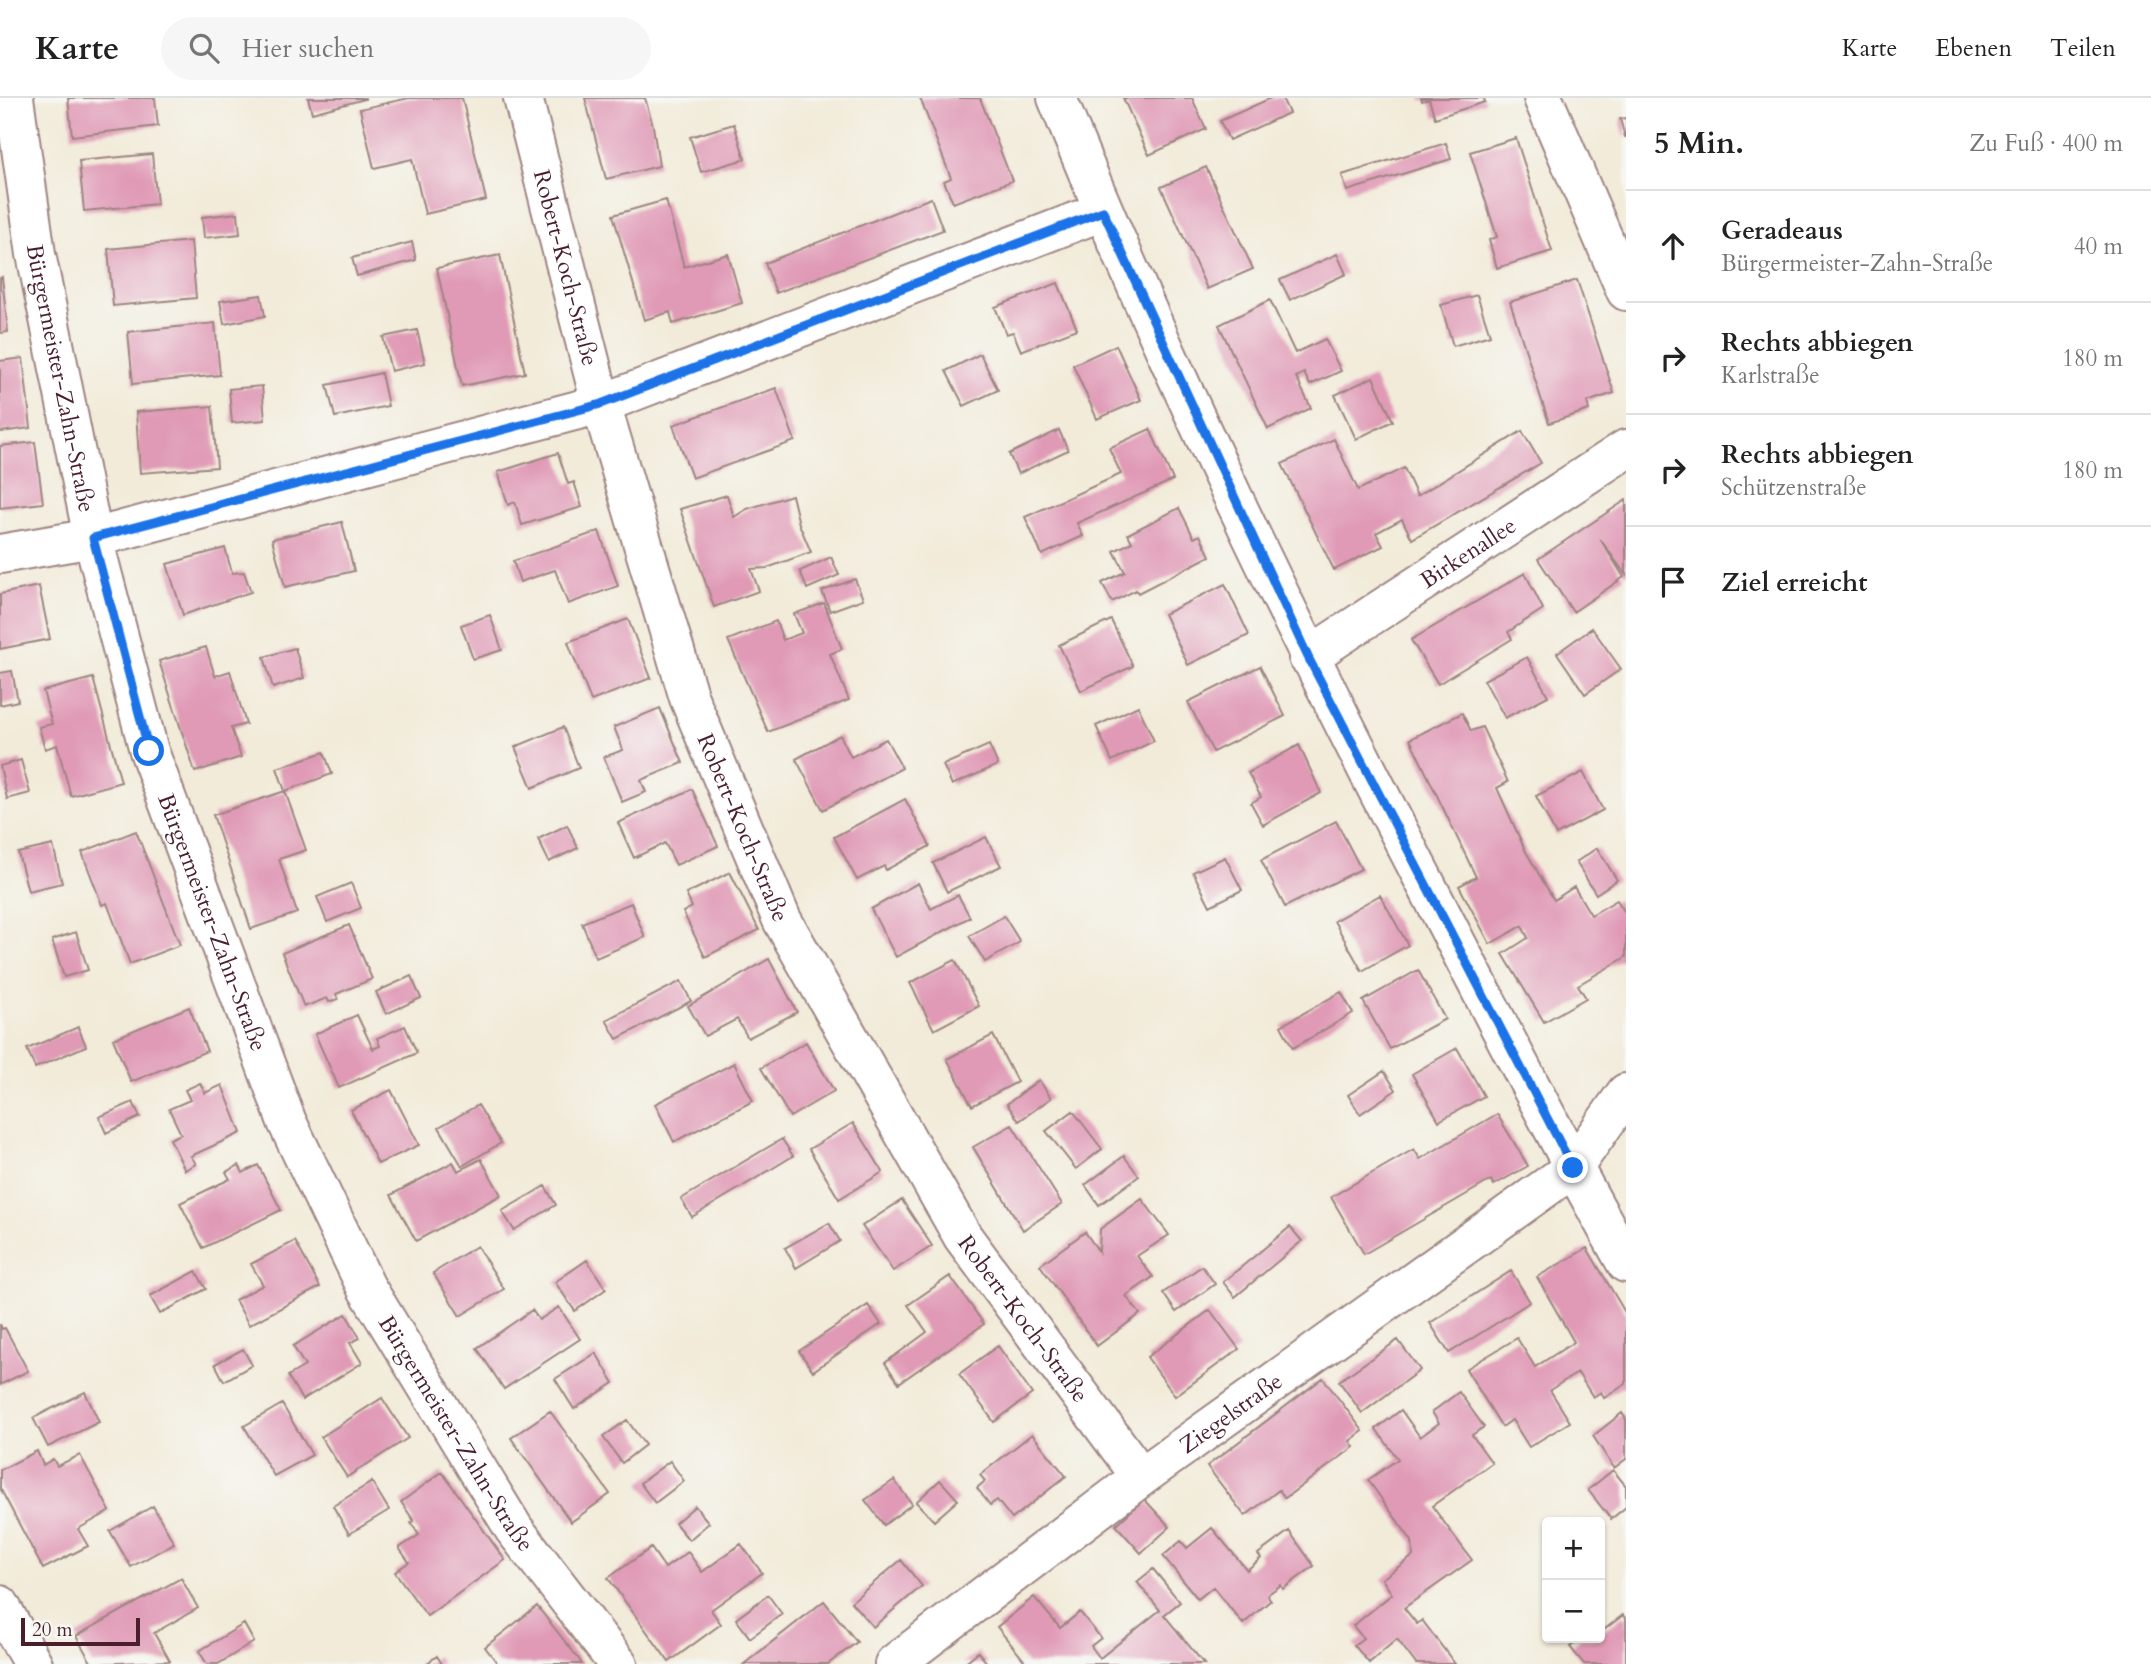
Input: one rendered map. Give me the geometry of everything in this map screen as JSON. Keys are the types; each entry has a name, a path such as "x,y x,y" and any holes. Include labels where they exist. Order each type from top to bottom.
{"street":[{"name":"Bürgermeister-Zahn-Straße","path":"14,98 36,254 93,538 149,751 287,1122 366,1287 514,1529 618,1664"},
{"name":"Robert-Koch-Straße","path":"523,98 601,404 689,698 782,920 963,1237 1141,1477"},
{"path":"1057,98 1103,211 1308,657 1573,1168 1626,1263"},
{"path":"1543,98 1626,291"},
{"path":"0,554 93,538 601,404 1103,211"},
{"name":"Birkenallee","path":"1308,657 1626,449"},
{"name":"Ziegelstraße","path":"894,1664 1141,1477 1573,1168 1626,1093"},
{"path":"0,1605 33,1664"}],"building":[{"path":"68,98 155,98 158,126 72,136"},
{"path":"308,98 365,98 365,99 312,113"},
{"path":"409,98 462,98 486,200 425,214 412,159 374,168 360,109"},
{"path":"585,98 645,98 653,126 659,166 606,179"},
{"path":"920,98 980,98 1012,181 953,203 944,181 951,178"},
{"path":"1123,98 1192,98 1206,129 1149,155"},
{"path":"1271,98 1282,98 1289,113 1229,140 1220,121"},
{"path":"1421,98 1484,98 1485,102 1435,118 1429,99 1422,101"},
{"path":"1626,118 1626,137 1625,137 1620,119"},
{"path":"734,124 745,159 701,172 690,137"},
{"path":"1516,138 1552,251 1497,268 1489,240 1497,237 1470,152"},
{"path":"1446,143 1451,159 1347,191 1342,175"},
{"path":"152,154 157,204 84,211 79,161"},
{"path":"1206,167 1253,269 1207,289 1161,187"},
{"path":"931,198 943,230 776,293 765,263"},
{"path":"666,200 684,267 728,254 742,303 673,324 670,312 644,320 613,215"},
{"path":"238,213 240,234 204,238 202,217"},
{"path":"191,241 196,298 113,306 108,249"},
{"path":"412,242 416,260 357,276 352,258"},
{"path":"1337,254 1346,274 1290,300 1280,280"},
{"path":"500,255 525,373 462,386 437,268"},
{"path":"2,277 8,332 0,333 0,278"},
{"path":"1577,280 1614,393 1587,402 1589,410 1549,423 1510,302"},
{"path":"1058,283 1077,329 1021,351 1013,332 1006,334 995,307"},
{"path":"261,295 265,316 224,324 220,301"},
{"path":"1477,295 1490,335 1453,346 1441,305"},
{"path":"1270,300 1295,353 1325,339 1341,371 1310,385 1304,373 1296,377 1311,408 1268,429 1219,325"},
{"path":"215,323 220,375 133,384 128,332"},
{"path":"417,330 425,363 391,371 383,337"},
{"path":"1116,345 1141,400 1097,419 1073,365"},
{"path":"980,354 998,390 964,406 946,371"},
{"path":"23,358 31,428 0,432 0,361"},
{"path":"381,373 388,406 335,417 327,385"},
{"path":"1373,377 1393,421 1356,439 1335,395"},
{"path":"262,386 265,420 232,423 229,389"},
{"path":"776,388 795,441 692,478 673,425"},
{"path":"212,406 217,467 140,473 136,412"},
{"path":"1150,429 1173,480 1077,523 1083,536 1042,555 1025,517 1121,474 1109,448"},
{"path":"1059,430 1068,450 1018,474 1009,454"},
{"path":"1522,431 1541,463 1412,539 1402,519 1376,533 1383,546 1334,570 1282,464 1334,439 1358,490 1404,468 1417,496"},
{"path":"35,442 43,503 0,508 0,446"},
{"path":"558,453 568,484 574,482 582,507 522,525 515,502 508,505 498,472"},
{"path":"727,495 734,517 747,509 792,495 799,524 811,552 767,568 751,569 759,591 714,607 680,509"},
{"path":"1626,500 1626,575 1600,539 1624,577 1573,612 1538,559"},
{"path":"1179,508 1194,538 1200,535 1210,556 1138,593 1136,590 1112,602 1102,583 1125,572 1114,551 1132,542 1128,534"},
{"path":"342,522 354,571 285,587 272,539"},
{"path":"599,531 618,586 568,604 555,570 520,582 513,561"},
{"path":"225,548 232,573 244,572 251,592 183,615 167,564"},
{"path":"831,557 839,575 807,589 800,571"},
{"path":"1525,573 1543,609 1508,632 1512,639 1438,684 1411,640"},
{"path":"855,579 863,599 830,611 822,591"},
{"path":"1225,584 1249,635 1188,665 1164,614"},
{"path":"39,586 50,639 0,649 0,594"},
{"path":"824,603 842,649 830,654 849,700 768,732 728,640 776,621 783,640 802,633 794,614"},
{"path":"490,615 502,650 473,659 461,625"},
{"path":"628,619 651,678 591,701 568,642"},
{"path":"1111,620 1133,666 1081,691 1059,645"},
{"path":"1592,628 1621,669 1585,694 1557,653"},
{"path":"206,647 215,676 230,671 246,724 231,728 241,757 195,772 159,661"},
{"path":"295,648 304,678 273,688 264,657"},
{"path":"1527,657 1548,696 1505,718 1484,680"},
{"path":"1260,666 1285,716 1213,752 1188,702"},
{"path":"12,671 18,701 0,705 0,673"},
{"path":"93,678 121,782 71,796 57,745 45,749 39,727 52,724 43,691"},
{"path":"1138,706 1154,741 1112,761 1096,726"},
{"path":"660,708 683,763 641,780 646,792 622,802 604,757 623,750 614,727"},
{"path":"1462,713 1471,731 1482,727 1508,782 1497,788 1525,850 1554,900 1574,887 1591,915 1617,900 1626,914 1626,957 1578,985 1586,998 1544,1022 1503,954 1528,938 1522,926 1490,944 1459,886 1476,877 1410,739"},
{"path":"563,727 579,768 532,788 515,747"},
{"path":"840,735 851,757 886,739 902,768 823,810 796,759"},
{"path":"989,745 998,765 952,785 943,765"},
{"path":"1299,745 1321,793 1263,825 1251,803 1261,797 1248,773"},
{"path":"324,752 332,774 285,791 277,768"},
{"path":"21,760 30,793 7,799 0,766"},
{"path":"1583,772 1603,810 1556,835 1536,796"},
{"path":"692,789 718,846 676,865 665,843 634,858 618,823"},
{"path":"285,791 306,850 279,859 297,913 251,929 213,815"},
{"path":"905,799 930,846 886,870 884,866 857,880 834,837"},
{"path":"1336,821 1361,869 1285,907 1261,860"},
{"path":"567,825 578,848 549,862 538,839"},
{"path":"136,831 180,945 130,964 107,903 102,905 82,852"},
{"path":"986,837 1001,866 947,892 933,863"},
{"path":"53,845 62,883 28,891 18,853"},
{"path":"1597,848 1617,880 1596,894 1576,862"},
{"path":"1225,857 1242,890 1210,906 1193,872"},
{"path":"730,872 759,930 705,957 683,912 692,907 686,894"},
{"path":"351,883 361,908 327,922 317,897"},
{"path":"918,883 931,909 958,895 970,917 896,957 871,909"},
{"path":"1380,895 1408,945 1362,971 1334,921"},
{"path":"631,903 645,937 596,958 582,923"},
{"path":"1004,916 1020,942 985,962 969,936"},
{"path":"349,925 372,979 336,994 338,999 329,1002 327,998 304,1007 282,953"},
{"path":"76,932 88,970 64,977 52,940"},
{"path":"769,959 797,1012 748,1038 737,1019 705,1036 688,1006"},
{"path":"955,960 979,1006 934,1030 910,983"},
{"path":"1418,970 1445,1019 1390,1049 1363,1001"},
{"path":"411,976 421,998 386,1014 376,992"},
{"path":"681,981 691,1001 617,1039 606,1020"},
{"path":"1341,992 1353,1013 1293,1048 1281,1026"},
{"path":"189,1007 207,1051 131,1082 113,1039"},
{"path":"357,1015 373,1049 380,1046 377,1038 405,1026 417,1053 339,1088 315,1034"},
{"path":"78,1027 86,1046 35,1068 27,1049"},
{"path":"993,1035 1017,1082 972,1106 947,1059"},
{"path":"806,1042 834,1091 790,1117 761,1068"},
{"path":"1457,1048 1484,1096 1439,1121 1412,1074"},
{"path":"734,1063 753,1101 674,1142 655,1104"},
{"path":"1384,1071 1396,1090 1360,1114 1348,1095"},
{"path":"1039,1080 1051,1098 1019,1121 1007,1104"},
{"path":"200,1083 205,1093 222,1085 241,1133 191,1156 196,1164 185,1170 170,1139 181,1134 169,1109 190,1100 185,1090"},
{"path":"391,1090 419,1145 378,1164 351,1110"},
{"path":"133,1102 140,1117 106,1133 99,1117"},
{"path":"478,1105 501,1143 462,1166 439,1127"},
{"path":"1073,1111 1102,1149 1076,1169 1046,1131"},
{"path":"1497,1114 1528,1166 1494,1185 1491,1180 1364,1254 1331,1197 1414,1149 1420,1159"},
{"path":"853,1123 883,1172 839,1199 809,1149"},
{"path":"1012,1125 1062,1204 1023,1230 973,1147"},
{"path":"782,1139 793,1156 692,1217 681,1199"},
{"path":"1124,1156 1139,1176 1099,1205 1085,1185"},
{"path":"481,1159 501,1195 416,1241 391,1195 453,1162 458,1171"},
{"path":"239,1165 243,1173 258,1165 281,1210 203,1248 180,1203 230,1179 226,1172"},
{"path":"545,1186 556,1205 514,1230 502,1211"},
{"path":"1142,1199 1169,1235 1137,1256 1153,1277 1126,1296 1140,1314 1097,1346 1040,1265 1085,1232 1099,1252 1100,1229"},
{"path":"902,1200 932,1246 893,1271 862,1226"},
{"path":"829,1223 840,1241 796,1268 785,1248"},
{"path":"1290,1227 1302,1241 1235,1297 1223,1282"},
{"path":"295,1241 320,1287 249,1325 235,1300 263,1285 251,1264"},
{"path":"477,1246 504,1289 460,1316 433,1273"},
{"path":"1587,1248 1626,1314 1626,1384 1604,1398 1601,1392 1593,1397 1578,1373 1550,1390 1570,1422 1529,1447 1512,1420 1502,1427 1466,1369 1517,1338 1535,1367 1574,1342 1537,1277"},
{"path":"587,1260 606,1289 575,1311 555,1282"},
{"path":"1202,1266 1215,1284 1176,1312 1163,1293"},
{"path":"196,1271 206,1289 160,1314 150,1296"},
{"path":"1511,1271 1530,1302 1449,1353 1430,1323"},
{"path":"950,1276 984,1324 899,1383 885,1363 927,1332 908,1305"},
{"path":"868,1305 881,1324 813,1371 799,1351"},
{"path":"559,1307 580,1339 504,1389 477,1348 532,1310 539,1320"},
{"path":"1210,1310 1239,1349 1175,1396 1147,1357"},
{"path":"346,1314 360,1338 350,1343 362,1363 302,1400 288,1376 305,1366 293,1346"},
{"path":"0,1324 2,1329 5,1328 28,1371 0,1385"},
{"path":"1398,1340 1420,1370 1362,1413 1339,1381"},
{"path":"998,1346 1032,1394 994,1422 959,1374"},
{"path":"243,1349 252,1365 224,1381 215,1364"},
{"path":"596,1353 614,1383 574,1409 555,1379"},
{"path":"1323,1378 1363,1431 1350,1441 1354,1447 1285,1498 1279,1490 1245,1516 1207,1466"},
{"path":"85,1392 99,1422 48,1447 33,1418"},
{"path":"1459,1392 1484,1427 1472,1435 1492,1463 1432,1506 1472,1560 1404,1608 1417,1624 1422,1620 1455,1664 1416,1664 1397,1639 1369,1663 1354,1645 1363,1638 1353,1626 1392,1594 1382,1579 1413,1556 1412,1541 1368,1480 1398,1459 1376,1429 1401,1410 1420,1437 1439,1423 1432,1412"},
{"path":"382,1398 408,1438 347,1477 321,1437"},
{"path":"282,1404 312,1455 274,1476 244,1426"},
{"path":"550,1411 610,1494 571,1522 511,1438"},
{"path":"1622,1413 1626,1419 1626,1459 1614,1468 1593,1436"},
{"path":"627,1420 645,1445 622,1463 603,1437"},
{"path":"1032,1434 1066,1476 1012,1519 997,1500 990,1505 977,1488 985,1481 980,1475"},
{"path":"37,1451 43,1465 53,1459 57,1466 80,1455 110,1511 78,1529 88,1546 43,1569 0,1488 0,1470"},
{"path":"670,1461 684,1481 655,1503 640,1483"},
{"path":"1613,1470 1626,1486 1626,1507 1611,1519 1588,1490"},
{"path":"442,1472 505,1560 427,1616 395,1572 409,1562 399,1548 419,1535 411,1523 414,1521 401,1502"},
{"path":"894,1480 912,1504 884,1525 865,1500"},
{"path":"940,1480 958,1500 934,1521 916,1502"},
{"path":"372,1482 389,1510 349,1534 333,1506"},
{"path":"1144,1499 1170,1527 1141,1553 1116,1525"},
{"path":"153,1506 174,1543 131,1567 110,1531"},
{"path":"695,1506 709,1523 689,1540 675,1523"},
{"path":"1212,1528 1247,1570 1261,1558 1258,1554 1289,1531 1314,1566 1283,1589 1281,1585 1267,1595 1271,1600 1243,1624 1213,1587 1198,1599 1163,1556 1181,1541 1187,1548"},
{"path":"741,1544 762,1573 711,1610 721,1624 669,1662 608,1578 651,1548 665,1568 688,1552 702,1572"},
{"path":"901,1560 922,1586 873,1627 851,1602"},
{"path":"1153,1569 1180,1602 1164,1615 1204,1664 1027,1664 997,1627 1034,1597 1060,1628 1080,1612 1101,1638 1091,1646 1100,1658 1160,1610 1137,1582"},
{"path":"181,1578 198,1608 154,1633 170,1661 92,1664 76,1636"},
{"path":"768,1595 782,1614 750,1638 736,1619"},
{"path":"824,1601 857,1642 828,1664 744,1664"},
{"path":"537,1606 582,1664 498,1664 485,1647"},
{"path":"1623,1615 1626,1619 1626,1664 1584,1664 1570,1647 1575,1643 1605,1643 1605,1629"},
{"path":"244,1624 254,1642 218,1664 207,1664 199,1651"},
{"path":"978,1652 988,1664 963,1664"},
{"path":"437,1656 442,1664 426,1664"}],"route":[{"path":"149,751 93,538 601,404 1103,211 1308,657 1573,1168"}]}
